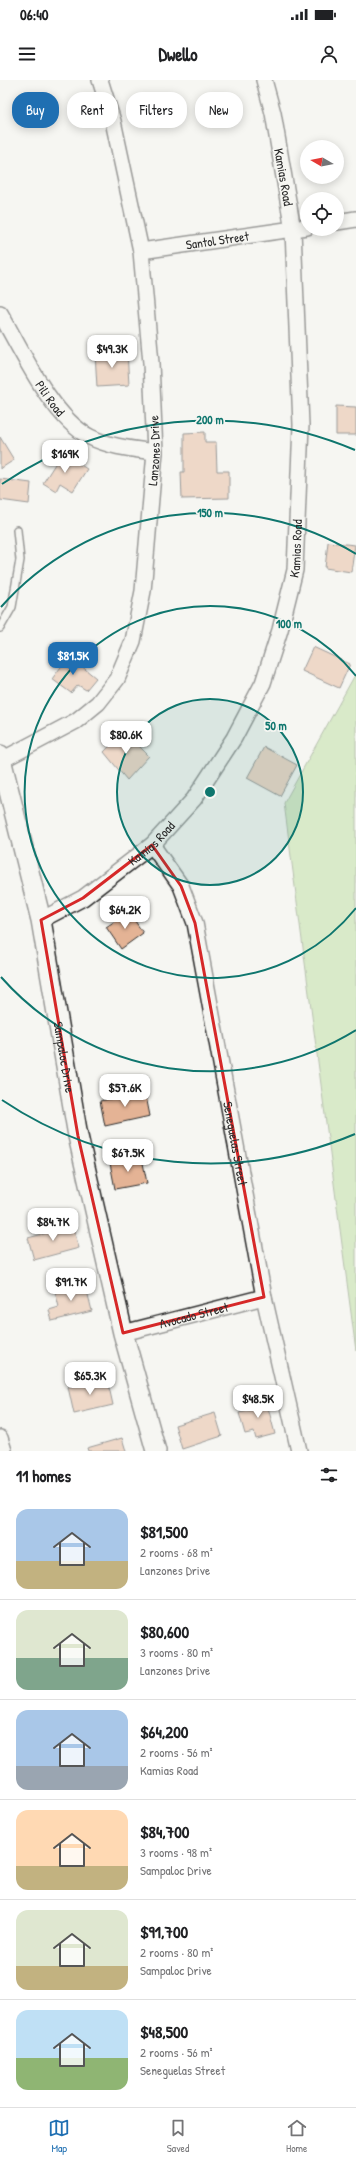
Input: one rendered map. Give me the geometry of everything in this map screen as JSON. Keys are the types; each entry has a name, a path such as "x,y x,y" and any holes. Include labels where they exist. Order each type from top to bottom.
{"street":[{"name":"Lanzones Drive","path":"1,758 76,721 98,703 117,679 133,642 143,592 155,452 151,363 141,251 113,121 100,80"},
{"name":"Kamias Road","path":"264,80 300,229"},
{"path":"344,221 356,219"},
{"name":"Santol Street","path":"141,251 300,229"},
{"name":"Kamias Road","path":"41,920 82,898 152,845 194,799 238,732 263,683 280,630 295,570 301,425 300,236"},
{"name":"Pili Road","path":"0,313 51,400 66,420 89,437 112,446 155,452"},
{"name":"Sampaloc Drive","path":"1,758 41,920 78,1136 123,1333 156,1451"},
{"name":"Seneguelas Street","path":"152,845 181,886 195,923 264,1297 299,1451"},
{"name":"Avocado Street","path":"123,1333 264,1297"},
{"path":"0,1438 4,1451"}],"lane":[{"path":"0,628 12,607 20,560 18,530"}],"highlighted area":[{"path":"152,845 181,886 195,923 264,1297 123,1333 78,1136 41,920 83,898"}],"green space":[{"path":"356,673 356,1351 284,803"}],"building":[{"path":"127,351 129,385 97,387 95,353"},
{"path":"336,406 356,407 356,435 336,435"},
{"path":"205,432 205,442 216,442 217,471 229,471 229,498 182,499 181,472 184,472 184,433"},
{"path":"0,437 14,460 0,469"},
{"path":"62,453 87,469 73,491 60,483 56,491 43,483"},
{"path":"0,479 31,483 29,504 0,500"},
{"path":"328,542 355,545 351,572 325,568"},
{"path":"313,647 350,664 339,688 302,671"},
{"path":"69,656 96,678 86,690 78,685 71,693 52,679"},
{"path":"124,731 149,756 127,780 104,752"},
{"path":"264,747 297,765 280,796 247,778"},
{"path":"129,912 143,933 121,949 106,927"},
{"path":"145,1091 150,1116 105,1126 100,1101"},
{"path":"142,1158 147,1183 115,1189 110,1163"},
{"path":"66,1223 68,1232 74,1230 79,1248 34,1260 28,1238 54,1231 53,1226"},
{"path":"85,1283 92,1311 52,1321 49,1310 59,1307 55,1291"},
{"path":"107,1378 113,1405 74,1414 68,1387"},
{"path":"265,1396 275,1434 256,1439 254,1432 245,1434 239,1413 251,1410 248,1401"},
{"path":"215,1413 222,1436 182,1449 175,1425"},
{"path":"122,1438 126,1451 88,1451 87,1448"}]}
